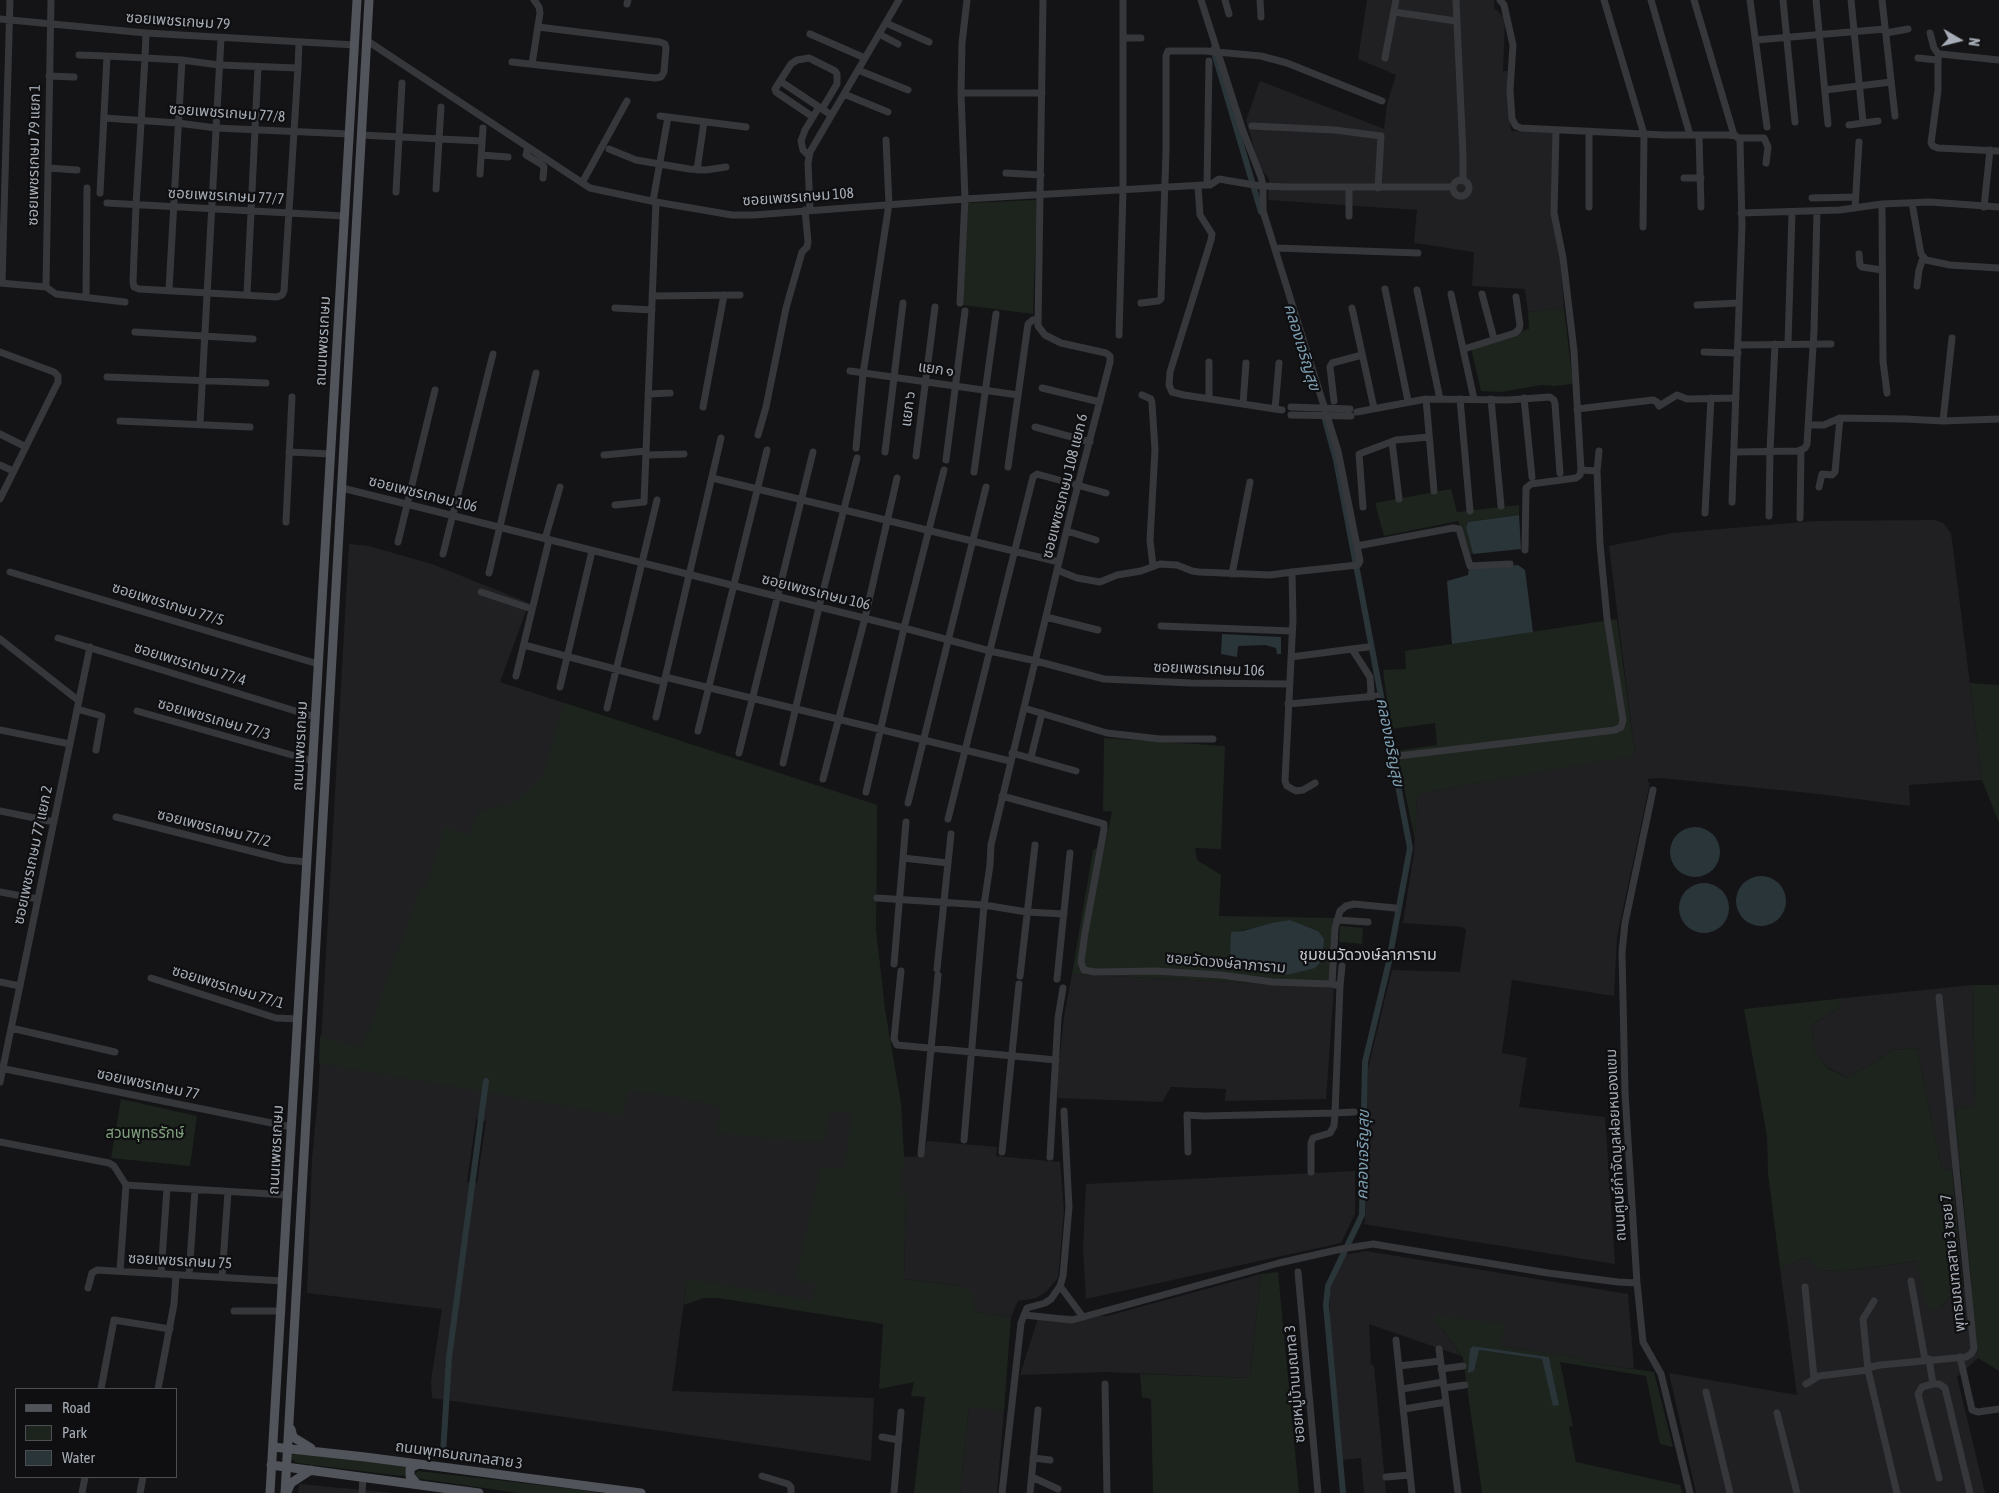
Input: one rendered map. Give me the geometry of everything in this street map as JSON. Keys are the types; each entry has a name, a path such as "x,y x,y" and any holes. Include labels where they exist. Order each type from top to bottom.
{"main road":[{"name":"ถนนเพชรเกษม","path":"270,1493 357,0"},
{"name":"ถนนเพชรเกษม","path":"286,1493 369,0"},
{"path":"315,717 329,720"},
{"path":"296,1056 310,1057"},
{"path":"289,1424 293,1437 305,1446 318,1451"},
{"name":"ถนนพุทธมณฑลสาย 3","path":"273,1447 318,1451 641,1493"},
{"path":"416,1484 410,1476 410,1468 419,1464"},
{"path":"272,1465 479,1493"},
{"path":"286,1493 291,1483 311,1470"}],"street":[{"path":"10,0 1,283 46,286 56,294 125,302"},
{"name":"ซอยเพชรเกษม 79 แยก 1","path":"46,286 51,0"},
{"path":"532,64 539,7 534,0"},
{"path":"758,435 766,407 786,308 802,252 807,247 808,242 809,156 899,0"},
{"path":"960,303 965,199 961,93 962,43 967,0"},
{"path":"1008,467 1028,324 1038,319 1043,0"},
{"path":"1119,335 1123,190 1123,0"},
{"path":"1058,570 1077,578 1100,582 1117,575 1141,571 1154,566 1177,565 1199,572 1270,575 1357,565 1360,561 1340,460 1264,211 1262,186 1216,52 1202,0"},
{"path":"1225,0 1229,14"},
{"path":"1260,0 1261,17"},
{"path":"1385,58 1396,0"},
{"path":"1456,0 1463,181 1468,187 1465,194 1457,195 1453,187 1457,182 1463,181"},
{"path":"1500,0 1504,5 1513,45 1510,90 1514,123 1521,128 1764,138 1768,147 1766,163"},
{"path":"1604,0 1644,134 1643,227"},
{"path":"1651,0 1690,135"},
{"path":"1694,0 1741,151 1738,349 1732,502"},
{"path":"1750,0 1767,127"},
{"path":"1783,0 1795,122"},
{"path":"1816,0 1828,124"},
{"path":"1851,0 1863,122"},
{"path":"1882,0 1895,116"},
{"path":"1394,12 1456,21"},
{"name":"ซอยเพชรเกษม 79","path":"0,19 146,33 355,45"},
{"path":"886,23 929,42"},
{"path":"512,62 655,78 661,77 665,68 666,48 665,44 660,42 538,27"},
{"path":"1756,40 1855,31 1908,30"},
{"path":"146,33 133,282 134,287 140,290 277,297 282,295 289,214 299,42"},
{"path":"1930,33 1938,58 1938,90 1932,146 1999,151"},
{"path":"810,34 865,58"},
{"path":"879,34 898,44"},
{"path":"200,424 221,38"},
{"path":"1123,38 1141,38"},
{"name":"ซอยเพชรเกษม 108","path":"366,40 582,183 599,191 738,215 1041,194 1198,186 1207,185 1219,179 1262,186 1349,188 1453,187"},
{"path":"1140,303 1161,299 1166,53 1171,50 1205,51 1262,56 1287,63 1382,101"},
{"path":"1918,58 1938,58 1946,54 1999,60"},
{"path":"79,55 182,60 219,65 298,68"},
{"path":"100,193 107,56"},
{"path":"809,156 803,150 801,141 805,130 837,84 838,78 835,71 818,61 803,57 791,64 775,89 777,95 814,117"},
{"path":"169,290 182,60"},
{"path":"1207,185 1209,61"},
{"path":"247,295 258,67"},
{"path":"858,70 908,90"},
{"path":"50,76 74,77"},
{"path":"780,81 831,115"},
{"path":"1825,90 1891,82"},
{"path":"396,192 402,83"},
{"path":"961,93 1042,94"},
{"path":"844,94 888,112"},
{"path":"582,183 627,101"},
{"path":"436,189 441,108"},
{"path":"615,505 644,502 652,310 654,202 664,117 746,126"},
{"name":"ซอยเพชรเกษม 77/8","path":"104,118 178,123 216,128 349,134"},
{"path":"1849,125 1878,121"},
{"path":"697,170 704,122"},
{"path":"1252,126 1335,130 1381,136 1378,188"},
{"path":"480,174 483,128"},
{"path":"1525,550 1526,488 1531,484 1576,478 1580,475 1581,470 1574,351 1563,258 1554,213 1556,130"},
{"path":"1589,132 1589,208"},
{"path":"361,135 482,141"},
{"path":"1700,136 1701,207"},
{"path":"856,448 863,374 888,204 886,140"},
{"path":"1854,208 1859,142"},
{"path":"528,147 526,155 544,167 543,178"},
{"path":"608,149 636,160 697,170 726,167"},
{"path":"1984,207 1990,150"},
{"path":"482,155 508,158"},
{"path":"48,168 77,170"},
{"path":"1006,173 1041,175"},
{"path":"1684,178 1701,178"},
{"path":"1198,186 1200,215 1212,234 1212,240 1170,372 1169,384 1172,392 1279,410 1291,415 1353,412 1426,399 1491,400 1544,396 1554,400 1560,473"},
{"path":"86,297 87,188"},
{"path":"1349,188 1349,216"},
{"path":"1812,198 1855,197"},
{"path":"1741,213 1817,212 1882,204 1930,202 1999,207"},
{"name":"ซอยเพชรเกษม 77/7","path":"107,203 344,216"},
{"path":"1912,203 1923,258 1917,286"},
{"path":"1882,204 1883,361 1887,393"},
{"path":"1788,344 1792,212"},
{"path":"1735,452 1801,450 1808,444 1817,212"},
{"path":"1276,248 1418,253"},
{"path":"1859,254 1862,267 1882,270"},
{"path":"1923,258 1929,262 1943,264 1999,268"},
{"path":"1385,289 1408,401"},
{"path":"1417,290 1440,399"},
{"path":"1451,294 1474,399"},
{"path":"1482,294 1494,339"},
{"path":"703,407 724,295"},
{"path":"652,296 740,295"},
{"path":"1464,349 1519,329 1516,297"},
{"path":"885,452 903,303"},
{"path":"1697,304 1739,303"},
{"name":"แยก ๖","path":"916,456 935,307"},
{"path":"615,308 652,310"},
{"path":"1352,308 1374,408"},
{"path":"946,460 965,311"},
{"path":"974,472 996,314"},
{"name":"ซอยเพชรเกษม 108 แยก 6","path":"964,1140 984,905 994,828 1110,356 1106,353 1051,339 1040,330 1038,319"},
{"path":"135,332 253,339"},
{"path":"1943,421 1952,338"},
{"path":"1704,352 1775,344 1832,344"},
{"path":"1769,516 1775,344"},
{"path":"0,352 54,372 58,376 58,382 0,499"},
{"path":"443,554 493,354"},
{"path":"1334,401 1330,367 1332,363 1362,355"},
{"path":"1209,362 1209,399"},
{"path":"1243,404 1246,363"},
{"path":"1279,363 1279,410"},
{"name":"แยก ๑","path":"850,371 1018,395"},
{"path":"488,573 536,373"},
{"path":"108,377 266,383"},
{"path":"1042,388 1100,402"},
{"path":"398,542 436,390"},
{"path":"648,394 670,393"},
{"path":"1142,395 1151,399 1152,403 1155,450 1150,540 1154,566"},
{"path":"1577,409 1653,400 1659,406 1677,395 1687,399 1736,398"},
{"path":"286,522 292,397"},
{"path":"1524,398 1532,477"},
{"path":"1705,513 1710,398"},
{"path":"1426,399 1434,491"},
{"path":"1460,399 1470,511"},
{"path":"1491,400 1501,506"},
{"path":"1279,410 1291,407 1353,412"},
{"path":"1808,426 1824,425 1840,418 1943,421 1999,419"},
{"path":"1818,487 1822,474 1832,475 1835,472 1840,418"},
{"path":"120,421 250,428"},
{"path":"1035,427 1090,442"},
{"path":"0,434 26,447"},
{"path":"1363,507 1359,454 1401,439 1429,437"},
{"path":"656,717 721,438"},
{"path":"1392,442 1399,500"},
{"path":"698,731 767,450"},
{"path":"1800,518 1801,450"},
{"path":"1398,756 1615,730 1621,727 1623,720 1607,618 1596,471 1599,451"},
{"path":"289,452 331,454"},
{"path":"740,753 813,452"},
{"path":"604,455 684,454"},
{"path":"783,763 819,607 857,458"},
{"path":"0,465 14,471"},
{"path":"866,792 904,628 944,470"},
{"path":"1581,470 1596,471"},
{"path":"948,819 1034,474 1106,493"},
{"path":"712,478 1059,562"},
{"path":"823,779 865,618 897,478"},
{"path":"1232,574 1250,482"},
{"path":"516,676 560,487"},
{"path":"908,803 950,640 986,487"},
{"name":"ซอยเพชรเกษม 106","path":"342,488 1104,679 1192,684 1289,684"},
{"path":"607,708 657,500"},
{"path":"1357,546 1456,528 1458,529 1470,566 1510,564"},
{"path":"1067,531 1096,540"},
{"path":"560,687 592,551"},
{"name":"ซอยเพชรเกษม 77/5","path":"10,572 318,664"},
{"path":"1292,572 1294,596 1285,784 1289,788 1300,791 1315,783"},
{"path":"481,592 532,609"},
{"path":"1046,617 1098,630"},
{"path":"1161,626 1292,631"},
{"path":"0,638 78,705 102,716 96,750"},
{"name":"ซอยเพชรเกษม 77/4","path":"58,638 315,717"},
{"path":"524,645 616,669 709,687 1010,762"},
{"path":"1291,658 1368,647"},
{"name":"ซอยเพชรเกษม 77 แยก 2","path":"0,1082 4,1044 11,1028 90,648"},
{"path":"1352,649 1370,677 1371,692 1369,697"},
{"path":"1288,704 1378,696"},
{"path":"1024,708 1107,734 1160,739 1213,739"},
{"name":"ซอยเพชรเกษม 77/3","path":"137,711 313,761"},
{"path":"1031,757 1042,713"},
{"path":"0,730 70,744"},
{"path":"1012,753 1076,771"},
{"name":"ถนนศูนย์กำจัดมูลฝอยหนองแขม","path":"1653,790 1625,923 1622,952 1625,1093 1636,1282 1643,1342 1661,1374 1690,1493"},
{"name":"ซอยวัดวงษ์ลาภาราม","path":"1002,796 1104,824 1081,962 1084,970 1094,972 1155,971 1221,975 1273,982 1332,984 1340,986"},
{"path":"0,811 54,822"},
{"name":"ซอยเพชรเกษม 77/2","path":"116,817 286,860 307,862"},
{"path":"894,964 906,822"},
{"path":"921,1154 951,834"},
{"path":"1020,976 1035,845"},
{"path":"1057,979 1070,853"},
{"path":"903,858 948,863"},
{"path":"0,892 38,899"},
{"path":"877,898 984,905 1027,912 1064,914"},
{"path":"1332,984 1337,920 1340,911 1346,906 1354,904 1395,908"},
{"path":"1337,920 1368,922"},
{"path":"1312,1172 1311,1144 1313,1138 1330,1133 1334,1126 1342,966"},
{"path":"901,971 894,1043 897,1045 1056,1060"},
{"name":"ซอยเพชรเกษม 77/1","path":"151,978 276,1018 298,1019"},
{"path":"0,982 20,986"},
{"path":"1002,1152 1019,984"},
{"path":"1050,1157 1063,988"},
{"name":"พุทธมณฑลสาย 3 ซอย 7","path":"1939,997 1975,1341 1971,1354 1960,1357"},
{"path":"11,1028 115,1052"},
{"name":"ซอยเพชรเกษม 77","path":"1,1069 291,1127"},
{"path":"1002,1493 1021,1323 1027,1308 1045,1303 1051,1299 1060,1286 1063,1276 1069,1207 1064,1111"},
{"path":"1188,1152 1187,1115 1301,1115 1354,1112"},
{"path":"0,1142 109,1163 114,1166 126,1185 120,1271"},
{"path":"126,1185 287,1195"},
{"path":"161,1274 168,1188"},
{"path":"189,1275 195,1190"},
{"path":"222,1277 228,1192"},
{"path":"1024,1316 1061,1320 1083,1317 1279,1263 1341,1249 1374,1244 1548,1273 1618,1282 1636,1282"},
{"name":"ซอยเพชรเกษม 75","path":"88,1288 90,1276 94,1271 283,1281"},
{"name":"ซอยหมู่บ้านมณฑล 3","path":"1298,1272 1318,1493"},
{"path":"158,1388 170,1329 176,1274"},
{"path":"1911,1281 1932,1384"},
{"path":"1060,1286 1083,1317"},
{"path":"1806,1287 1814,1378"},
{"path":"1874,1301 1863,1319 1868,1370 1897,1493"},
{"path":"234,1311 282,1311"},
{"path":"101,1388 114,1320 170,1329"},
{"path":"1396,1340 1412,1493"},
{"path":"1439,1349 1458,1493"},
{"path":"1806,1384 1814,1378 1830,1374 1868,1370 1874,1366 1960,1357 1972,1410 1978,1412 1999,1409"},
{"path":"1399,1366 1440,1360"},
{"path":"1442,1369 1463,1366"},
{"path":"1105,1384 1107,1493"},
{"path":"1939,1478 1918,1394 1922,1387 1932,1384 1939,1384 1945,1388 1970,1493"},
{"path":"1402,1389 1465,1385"},
{"path":"1706,1392 1730,1493"},
{"path":"1404,1409 1446,1402"},
{"path":"1030,1493 1038,1410"},
{"path":"894,1493 901,1412"},
{"path":"1777,1413 1797,1493"},
{"path":"882,1437 899,1440"},
{"path":"1032,1458 1050,1460"},
{"path":"1386,1477 1410,1475"},
{"path":"762,1476 788,1484 791,1487 792,1493"},
{"path":"362,1493 363,1477"},
{"path":"1032,1477 1058,1490"},
{"path":"82,1493 85,1478"},
{"path":"140,1493 143,1478"}],"shaded area":[{"path":"1367,0 1494,0 1494,8 1505,18 1503,71 1507,71 1511,131 1554,132 1554,216 1564,308 1528,312 1525,289 1472,286 1474,252 1414,243 1417,210 1268,200 1269,179 1259,166 1246,120 1260,81 1384,129 1387,104 1396,75 1358,59"},
{"path":"1935,520 1943,523 1951,533 1982,780 1909,785 1910,806 1819,794 1661,778 1648,779 1648,783 1650,783 1617,937 1614,996 1512,980 1502,1053 1527,1058 1519,1107 1605,1117 1615,1264 1363,1224 1365,1221 1368,1068 1392,970 1460,972 1466,930 1462,927 1403,923 1414,852 1417,794 1635,754 1609,546 1673,533 1816,521"},
{"path":"349,544 369,546 432,564 529,603 500,682 877,805 876,931 885,1010 901,1104 904,1157 923,1156 927,1141 997,1147 996,1156 1060,1162 1064,1211 1058,1278 1046,1292 1036,1298 1018,1301 1011,1317 975,1312 961,1286 904,1279 906,1194 812,1301 687,1280 672,1391 874,1398 871,1461 432,1398 431,1381 442,1309 307,1293 312,1159 318,1096","holes":["476,1119 486,1121 477,1183 467,1182"]},
{"path":"1072,974 1334,987 1326,1099 1225,1101 1226,1089 1171,1087 1162,1102 1058,1098 1057,1081 1064,1017"},
{"path":"1973,985 1975,1105 1955,1110 1961,1169 1942,1170 1917,1048 1894,1050 1848,1078 1827,1067 1815,1050 1811,1025 1837,1009 1845,998"},
{"path":"1355,1171 1355,1214 1341,1243 1086,1299 1083,1250 1086,1184"},
{"path":"1366,1251 1628,1294 1634,1369 1581,1362 1581,1358 1500,1346 1505,1324 1435,1319 1461,1356 1369,1324 1371,1364 1374,1366 1386,1493 1364,1493 1361,1458 1342,1460 1330,1324 1330,1291 1343,1255"},
{"path":"1807,1257 1818,1270 1844,1271 1918,1261 1941,1308 1950,1296 1963,1287 1972,1286 1978,1358 1957,1377 1985,1493 1696,1493 1669,1373 1797,1395 1780,1268"},
{"path":"1261,1274 1250,1378 1106,1372 1020,1375 1039,1315 1107,1316"},
{"path":"969,1406 1004,1411 997,1493 960,1493"},
{"path":"299,1484 395,1493 298,1493"}],"green space":[{"path":"1037,200 1033,314 963,305 968,203"},
{"path":"1564,308 1573,384 1541,385 1501,392 1481,391 1471,348 1529,329 1528,312"},
{"path":"1451,489 1457,512 1519,505 1519,515 1468,522 1466,527 1473,554 1471,554 1458,521 1384,536 1375,503"},
{"path":"1617,619 1635,755 1417,794 1415,839 1396,751 1437,745 1435,723 1391,729 1383,670 1406,669 1405,651"},
{"path":"1970,683 1999,685 1999,823 1982,780"},
{"path":"565,703 877,805 876,931 885,1010 901,1104 904,1157 899,1196 906,1193 904,1279 961,1286 974,1295 975,1312 1011,1317 1004,1411 969,1407 960,1493 914,1493 925,1397 911,1396 914,1382 879,1389 883,1324 718,1298 704,1298 684,1305 687,1279 812,1300 816,1283 795,1281 821,1167 844,1170 852,1113 830,1111 824,1142 791,1140 717,1133 721,1107 674,1096 628,1091 622,1116 319,1063 320,1036 362,1048 421,888 426,890 444,827 468,835 479,811 512,804 542,776"},
{"path":"1104,738 1225,746 1221,849 1195,848 1197,860 1221,875 1219,916 1339,918 1334,987 1072,974 1093,850 1105,843 1112,812 1103,811","holes":["1290,920 1318,931 1291,973 1287,975 1277,966 1263,964 1251,969 1246,968 1235,932"]},
{"path":"1340,926 1363,928 1362,944 1339,942"},
{"path":"1973,985 1999,985 1999,1371 1978,1358 1955,1110 1975,1105"},
{"path":"1845,998 1837,1009 1811,1025 1815,1050 1827,1068 1848,1078 1894,1050 1917,1048 1942,1170 1952,1169 1963,1287 1950,1296 1941,1308 1927,1309 1917,1261 1844,1271 1817,1270 1807,1257 1780,1268 1768,1173 1767,1136 1744,1009"},
{"name":"สวนพุทธรักษ์","path":"121,1099 197,1116 190,1166 111,1158"},
{"path":"1278,1272 1299,1493 1153,1493 1151,1399 1142,1397 1140,1374 1250,1378 1261,1274"},
{"path":"1434,1315 1505,1324 1501,1346 1582,1358 1582,1362 1654,1372 1673,1447 1660,1444 1646,1376 1560,1362 1573,1427 1569,1426 1576,1462 1680,1485 1682,1493 1482,1493 1463,1358","holes":["1473,1346 1549,1357 1559,1405 1542,1359 1478,1350"]},
{"path":"298,1453 405,1466 406,1475 297,1463 291,1459 291,1455"},
{"path":"418,1471 601,1493 518,1493 415,1478 413,1475"}],"water":[{"path":"1519,515 1521,549 1473,554 1466,527 1468,522"},
{"path":"1518,565 1525,570 1533,632 1452,644 1447,581 1468,575 1469,568"},
{"path":"1222,634 1281,637 1281,654 1277,654 1276,648 1265,645 1238,646 1237,657 1221,654"},
{"path":"1690,827 1700,827 1713,834 1720,847 1720,857 1713,870 1700,877 1690,877 1681,873 1674,866 1670,857 1670,847 1674,838 1681,831"},
{"path":"1756,876 1766,876 1779,883 1786,896 1786,906 1779,919 1766,926 1756,926 1747,922 1740,915 1736,906 1736,896 1740,887 1747,880"},
{"path":"1699,883 1709,883 1722,890 1729,903 1729,913 1722,926 1709,933 1699,933 1690,929 1683,922 1679,913 1679,903 1683,894 1690,887"},
{"path":"1290,920 1318,931 1324,939 1322,960 1315,968 1287,975 1277,966 1263,964 1251,969 1246,968 1243,961 1233,960 1230,954 1231,932"},
{"path":"1473,1346 1549,1357 1559,1405 1553,1406 1542,1359 1479,1350 1474,1371 1468,1373 1470,1349"}],"waterway":[{"name":"คลองเจริญสุข","path":"1213,49 1261,212"},
{"name":"คลองเจริญสุข","path":"1325,420 1336,460 1410,848 1388,966 1365,1062 1362,1215 1328,1286 1326,1305 1343,1493"},
{"path":"443,1453 449,1358 486,1081"}],"district":[{"name":"ชุมชนวัดวงษ์ลาภาราม","path":"1368,955"}]}
